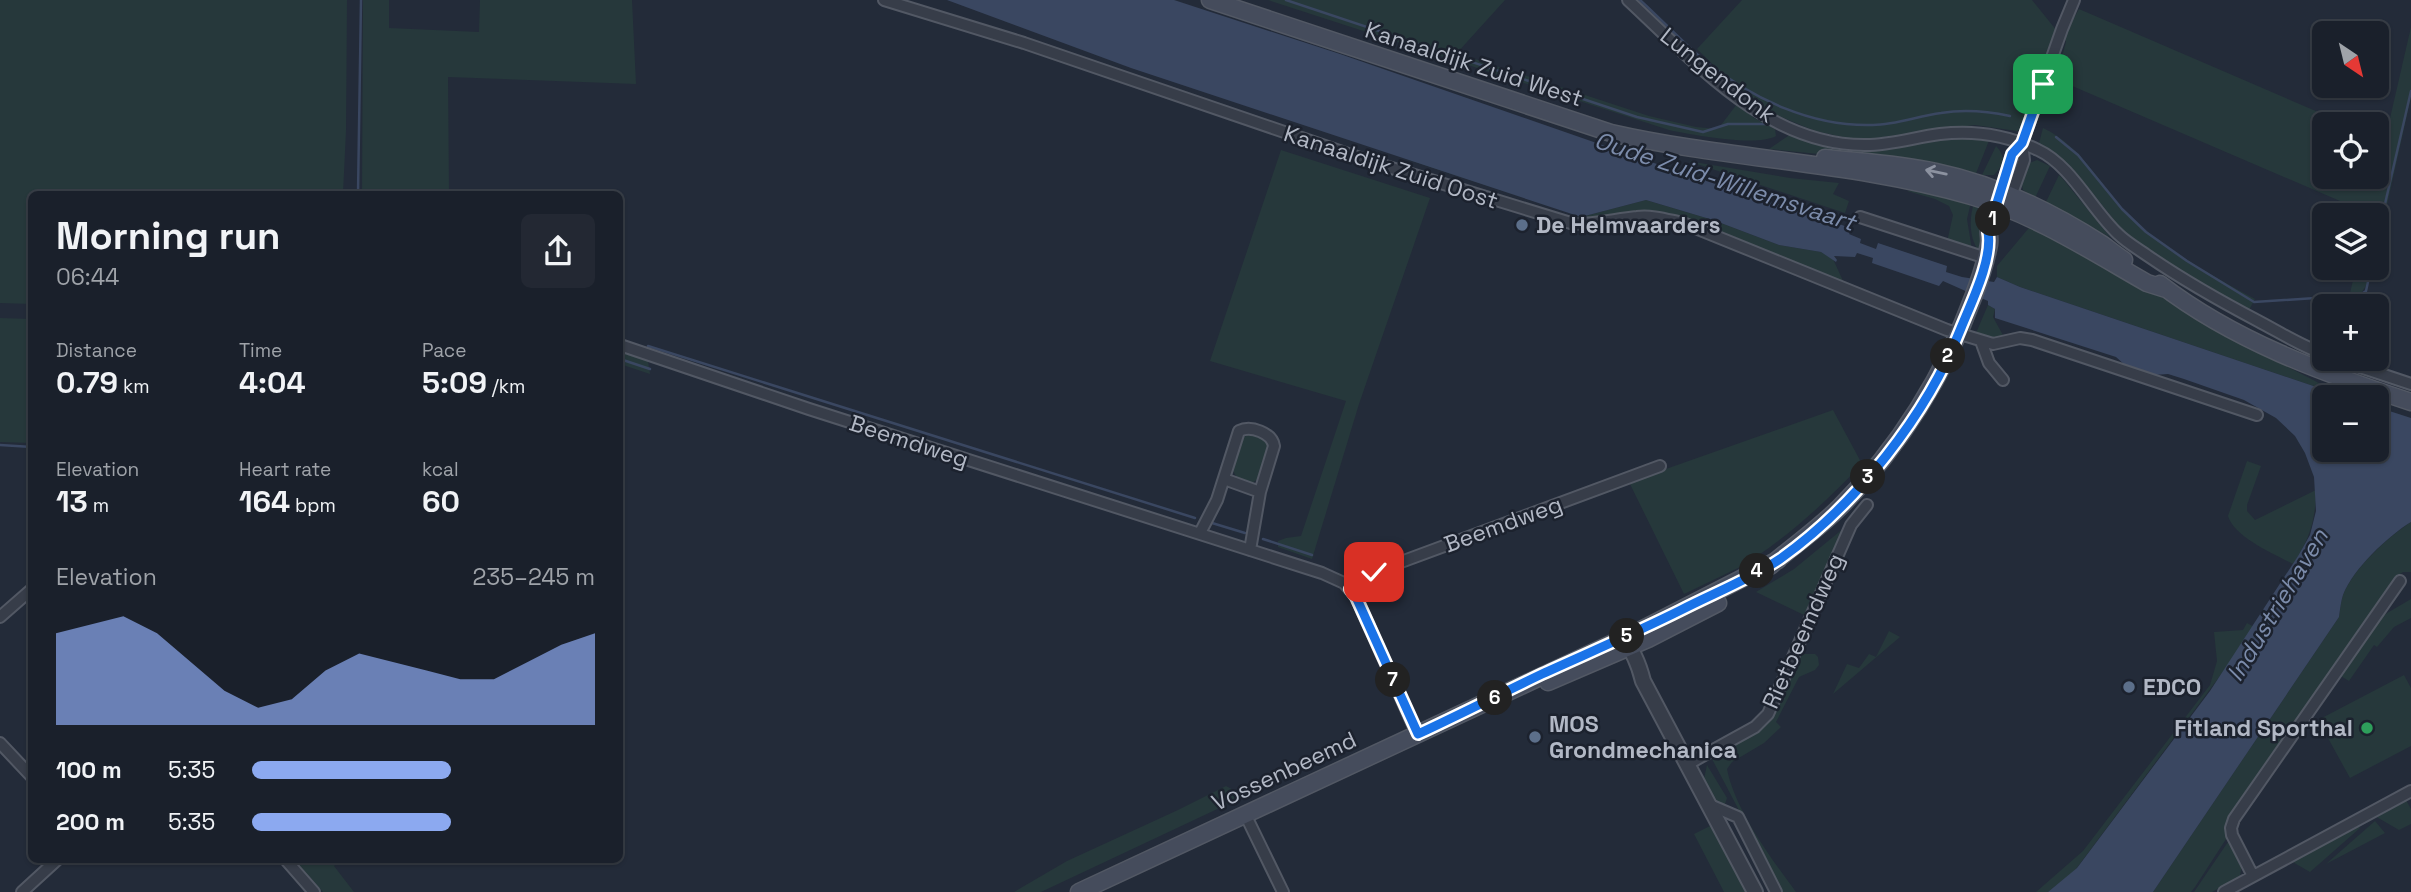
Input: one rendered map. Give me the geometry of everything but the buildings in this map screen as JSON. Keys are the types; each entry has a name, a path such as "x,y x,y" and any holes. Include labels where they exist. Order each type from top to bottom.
{"main road":[{"name":"Kanaaldijk Zuid West","path":"1210,0 1594,127 1662,144 1906,179 2004,201 2147,283 2166,289 2210,318 2287,358 2361,385"},
{"name":"Vossenbeemd","path":"1079,892 1508,691 1625,646 1717,604 1761,575 1838,510 1874,470 1927,394 1959,334 1990,240 1996,234 2004,201"},
{"name":"Kanaaldijk Zuid West","path":"2389,394 2411,396"},
{"name":"Kanaaldijk Zuid West","path":"2389,395 2411,402"}],"street":[{"name":"Kanaaldijk Zuid Oost","path":"884,0 1024,43 1371,162 1574,224 1596,224 1638,217 1683,223 1959,334 1993,344 2020,338 2032,340 2257,415"},
{"name":"Lungendonk","path":"1628,0 1704,70 1755,111 1789,130 1842,144 1868,145 1975,131 2022,143"},
{"path":"2004,201 2024,160 2022,143 2074,0"},
{"path":"2022,143 2041,151 2056,162 2118,235 2214,298 2312,348"},
{"path":"1860,217 1986,258"},
{"path":"1981,341 1989,363 2003,380"},
{"name":"Beemdweg","path":"623,346 809,409 1322,573 1350,589 1357,580 1374,572 1660,466"},
{"path":"2372,371 2411,384"},
{"path":"1200,533 1217,500 1240,431 1244,428 1259,432 1273,439 1274,446 1260,492 1250,550"},
{"path":"1224,479 1260,492"},
{"name":"Rietbeemdweg","path":"1688,764 1755,727 1768,714 1852,525 1867,505"},
{"path":"2253,876 2231,835 2234,819 2400,581"},
{"path":"1350,589 1418,734"},
{"path":"0,617 28,592"},
{"path":"1625,646 1630,668 1643,681 1755,892"},
{"path":"0,743 28,773"},
{"path":"2226,892 2411,791"},
{"path":"1710,805 1738,817 1776,892"},
{"path":"1245,814 1283,892"},
{"path":"22,892 54,863"},
{"path":"289,863 314,892"}],"shaded area":[{"path":"0,0 347,0 343,191 28,191 28,304 0,303"},
{"path":"363,0 389,0 389,28 479,32 480,0 632,0 636,84 448,77 449,191 362,191"},
{"path":"1268,0 1505,0 1457,53 1649,116 1696,127 1718,129 1737,104 1754,118 1775,129 1776,136 1740,140 1669,130"},
{"path":"1742,0 2032,0 2057,31 2022,129 2017,131 1975,125 1868,139 1847,138 1815,131 1779,116 1746,97 1697,49"},
{"path":"2079,9 2318,112 2312,112 2312,189 2056,79 2066,42 2064,36"},
{"path":"2411,27 2411,97 2387,203 2345,203 2312,189 2389,189 2389,123"},
{"path":"1420,126 1581,217 1646,200 1713,220 1779,245 1821,252 1833,259 1844,283 1723,232 1670,215 1645,211 1582,222 1577,215 1409,160"},
{"path":"2043,128 2070,146 2122,208 2147,231 2191,263 2255,299 2249,310 2177,269 2122,230 2073,169 2039,143"},
{"path":"1791,134 1845,146 1954,137 1990,138 1975,176 1839,156 1769,149"},
{"path":"1996,146 2002,157 2000,168 1994,175 1982,175"},
{"path":"1281,150 1430,198 1359,404 1312,559 1278,547 1278,541 1301,536 1346,401 1210,361"},
{"path":"2037,160 2050,166 2035,198 2023,190 2021,180 2029,163"},
{"path":"1688,161 1790,178 1839,183 1833,194 1849,201 1845,213"},
{"path":"2059,175 2063,179 2110,237 2046,202"},
{"path":"1907,191 1921,191 1971,202 1967,219 1972,250 1947,242 1953,215 1949,206"},
{"path":"1974,203 1983,220 1979,251 1973,241 1971,228"},
{"path":"2033,223 2088,251 2226,335 2323,385 2312,386 2020,287 1997,277 1997,266"},
{"path":"2353,280 2368,280 2362,292 2350,293"},
{"path":"1988,305 1995,309 1993,317 2004,337 1990,338 1976,333"},
{"path":"0,318 28,319 28,443 0,442"},
{"path":"623,353 648,361 650,374 623,365"},
{"path":"1833,410 1862,464 1819,507 1772,546 1738,568 1684,594 1629,482"},
{"path":"1252,432 1266,436 1269,444 1258,479 1252,483 1237,478 1232,469 1244,437"},
{"path":"2247,461 2261,466 2247,505 2247,511 2255,520 2316,490 2315,511 2310,529 2293,564 2246,538 2228,516"},
{"path":"2411,522 2411,572 2403,572 2394,578 2232,817 2228,836 2195,887 2191,892 2153,892 2339,617 2343,595 2348,585 2363,564 2382,545"},
{"path":"1844,528 1804,615 1756,592 1794,569"},
{"path":"2411,599 2411,618 2394,627 2377,647 2374,645 2349,681 2339,675 2382,616"},
{"path":"2247,623 2254,627 2237,653 2073,873 2048,892 2036,892 2083,851 2210,685 2217,661 2214,632 2243,630"},
{"path":"1889,631 1900,637 1833,694 1847,664 1859,668 1869,654 1876,657"},
{"path":"1802,654 1815,654 1819,665 1815,670 1799,677 1776,722 1781,727 1764,743 1732,762 1727,769 1731,785 1746,817 1796,892 1782,892 1712,759 1765,726"},
{"name":"Fitland Sporthal","path":"2404,675 2411,688 2411,746 2350,778 2318,720"},
{"path":"1707,765 1727,798 1725,804 1714,801 1704,779"},
{"path":"1226,786 1245,796 1041,892 1014,892 1067,861"},
{"path":"2406,800 2411,809 2411,824 2399,830 2375,816"},
{"path":"2375,821 2385,833 2326,864"},
{"path":"1712,825 1746,892 1724,892 1694,834"},
{"path":"2358,825 2360,828 2310,872 2291,861"},
{"path":"2230,839 2242,864 2240,876 2212,892 2194,892"},
{"path":"298,863 337,863 334,866 354,892 323,892"}],"water":[{"name":"Industriehaven","path":"947,0 1174,0 1340,54 1842,225 1852,229 1849,234 1861,239 1860,243 1876,249 1878,243 1947,266 1946,272 1962,277 1994,282 1997,277 2312,386 2312,462 2389,462 2389,411 2411,418 2411,522 2382,544 2348,585 2343,595 2339,617 2153,892 2048,892 2077,868 2210,691 2310,535 2316,511 2314,477 2295,436 2276,418 2244,400 2168,374 2153,375 2126,366 2116,357 1995,318 1995,309 1988,305 1988,301 1943,281 1939,286 1872,263 1873,258 1857,253 1855,257 1834,256 1836,262 1821,252 1779,245 1713,220 1646,200 1581,217 1131,68"}],"waterway":[{"path":"358,191 361,0"},
{"path":"1286,0 1637,117 1703,132 1728,124 1766,124"},
{"path":"1640,0 1697,55 1724,75 1763,99 1806,116 1873,125 1958,111 2010,116"},
{"path":"2385,203 2411,91"},
{"path":"2056,137 2078,155 2122,209 2146,232 2254,302 2360,295 2366,291 2368,280"},
{"path":"648,346 1195,518"},
{"path":"623,360 650,369"},
{"path":"0,445 28,447"},
{"path":"1212,523 1245,533"},
{"path":"1263,539 1312,555"}],"place":[{"name":"De Helmvaarders","path":"1522,225"},
{"name":"EDCO","path":"2129,687"},
{"name":"Fitland Sporthal","path":"2367,728"},
{"name":"MOS Grondmechanica","path":"1535,737"}],"route":[{"path":"1374,572 1357,580 1350,589 1418,734 1643,629 1778,560 1838,510 1856,491 1895,442 1940,373 1959,334 1980,277 1990,240 1988,232 2012,154 2022,143 2043,84"}],"water label":[{"name":"Oude Zuid-Willemsvaart","path":"1725,181"}]}
